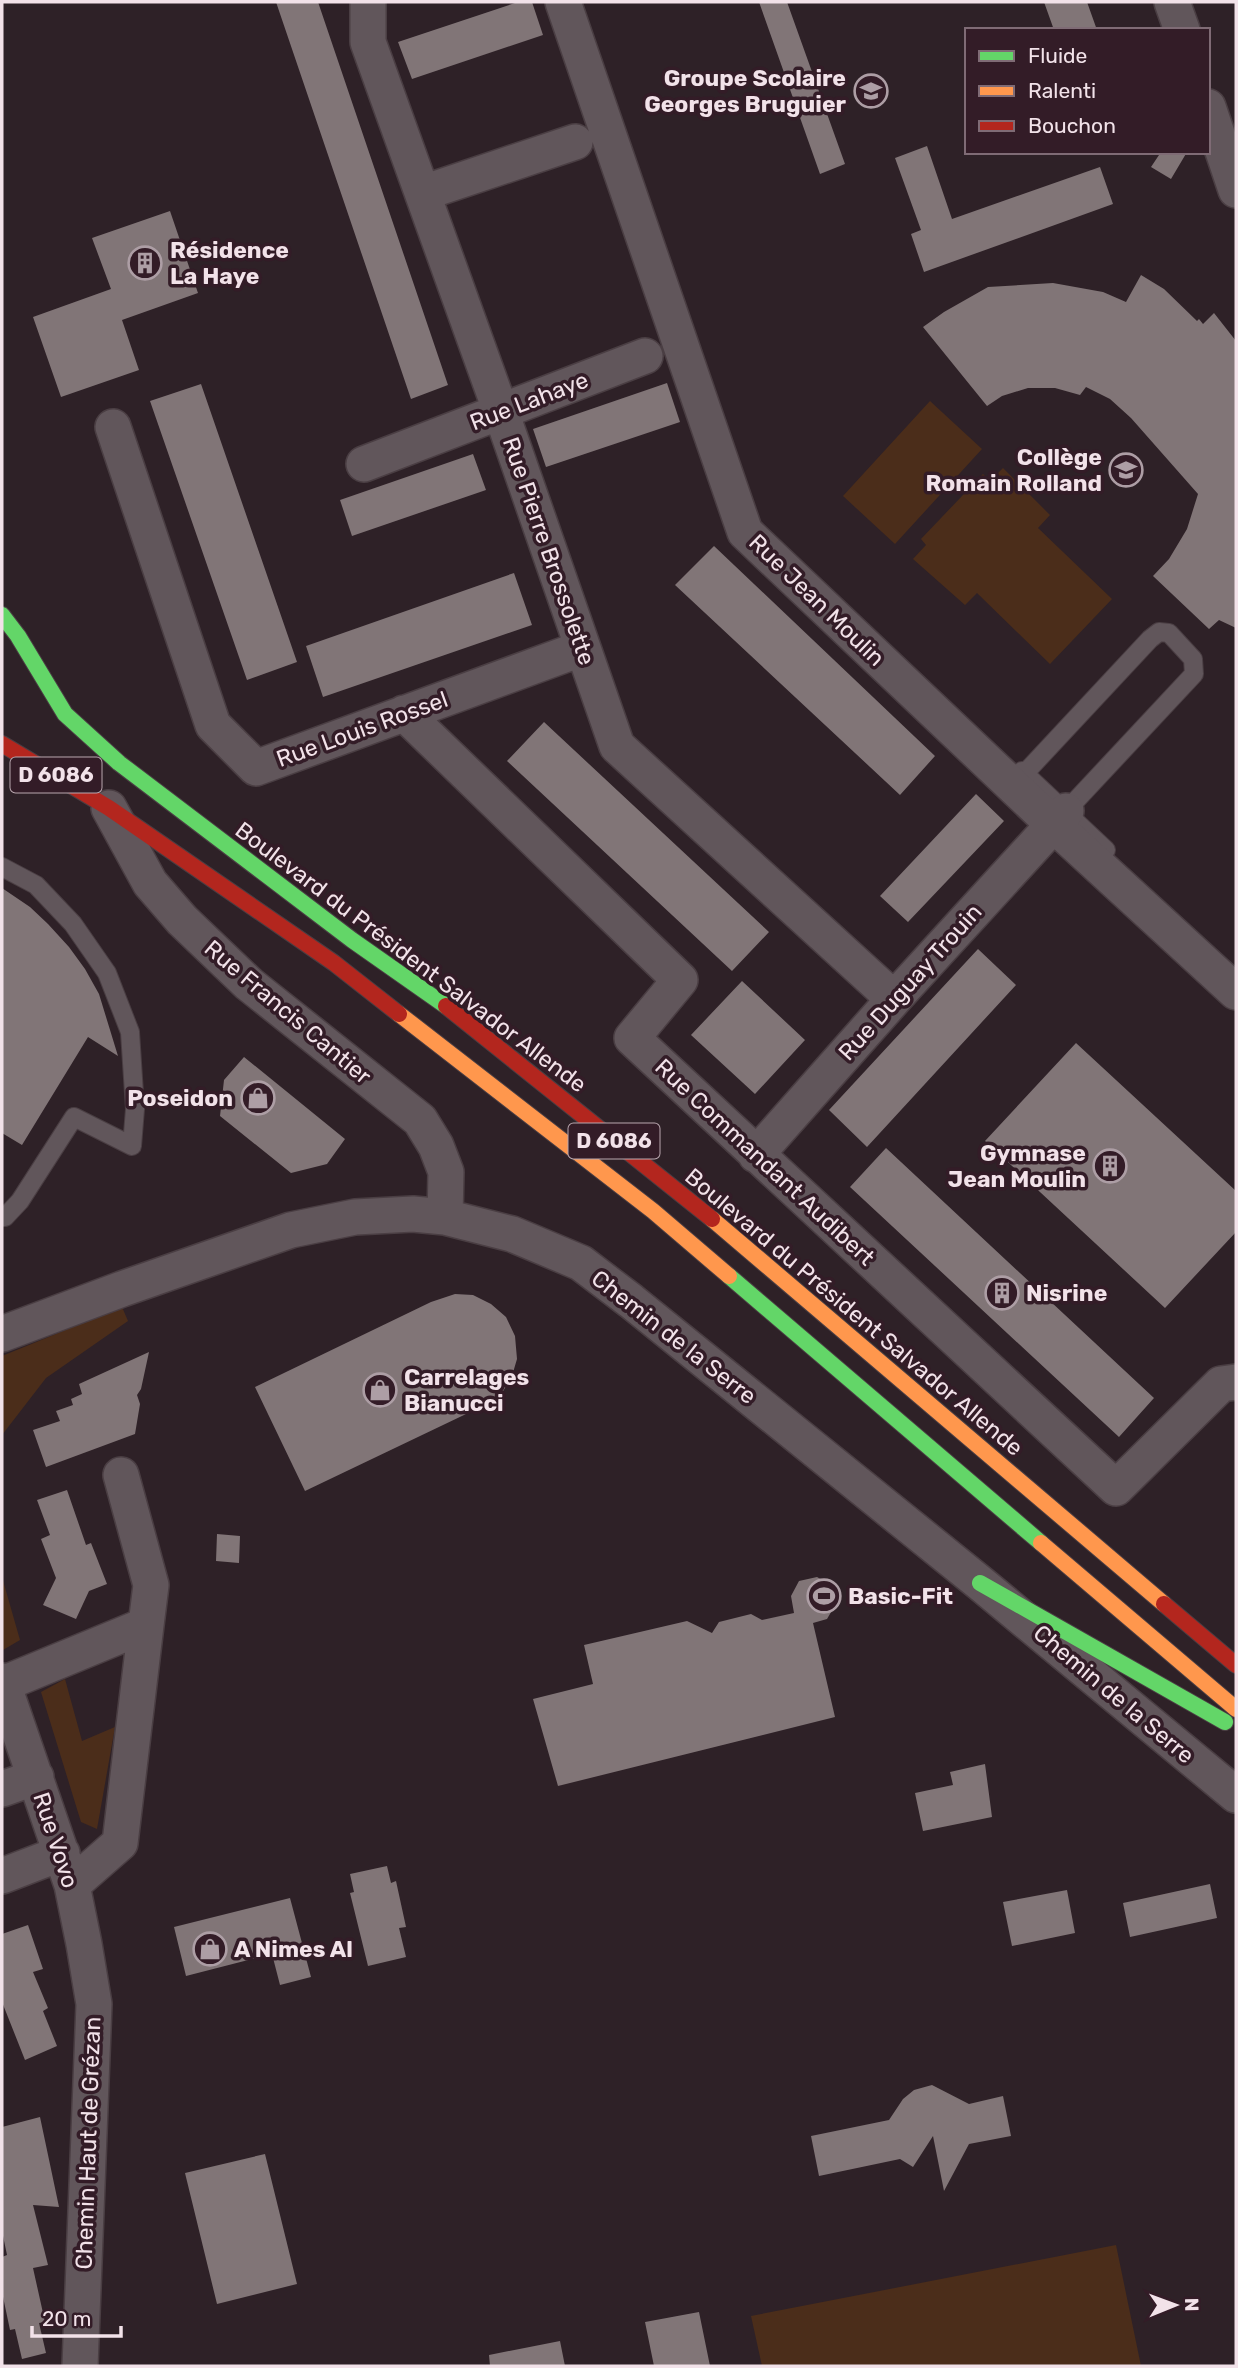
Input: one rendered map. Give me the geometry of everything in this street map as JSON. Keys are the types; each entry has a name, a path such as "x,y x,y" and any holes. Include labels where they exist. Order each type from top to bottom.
{"main road":[{"name":"Boulevard du Président Salvador Allende","path":"2,615 18,636 65,714 119,763 352,940 459,1015 706,1214 1236,1665"},
{"name":"D 6086","path":"2,744 109,808 334,963 653,1211 1236,1709"},
{"path":"980,1583 1236,1728"}],"street":[{"name":"Rue Pierre Brossolette","path":"368,2 368,42 617,746 894,999"},
{"name":"Rue Jean Moulin","path":"564,2 745,531 1060,818 1236,992"},
{"path":"1172,2 1181,28"},
{"path":"1220,119 1236,190"},
{"path":"423,192 575,142"},
{"name":"Rue Lahaye","path":"363,464 645,356"},
{"name":"Rue Louis Rossel","path":"113,426 213,725 256,768 583,648"},
{"name":"Rue Commandant Audibert","path":"404,713 680,981 632,1038 1116,1488 1221,1384 1236,1382"},
{"name":"Rue Francis Cantier","path":"109,808 150,883 182,920 249,985 420,1120 436,1146 446,1172 445,1217"},
{"name":"Rue Duguay Trouin","path":"756,1155 1060,818"},
{"name":"Chemin de la Serre","path":"2,1334 291,1230 355,1216 414,1214 445,1217 512,1234 581,1263 631,1301 980,1583 1236,1795"},
{"path":"2,1876 67,1869 121,1843 151,1585 121,1475"},
{"path":"2,1683 146,1625"},
{"name":"Rue Vovo","path":"2,1683 67,1869 94,2004"},
{"path":"2,1789 36,1777"},
{"name":"Chemin Haut de Grézan","path":"80,2366 94,2004"}],"lane":[{"name":"Rue Jean Moulin","path":"578,2 762,526 1025,773 1060,818 1236,974"},
{"path":"1025,773 1159,632 1169,634 1193,659 1194,674 1060,818"},
{"path":"2,867 36,885 73,924 107,973 130,1032 135,1109 132,1146 74,1117 20,1201 2,1217"}],"shaded area":[{"path":"930,401 982,449 895,544 843,496"},
{"path":"1003,468 1050,515 1038,528 1112,599 1050,664 977,593 965,605 913,559 926,545 921,539 983,474 990,481"},
{"path":"122,1307 128,1321 46,1378 2,1435 2,1356"},
{"path":"2,1577 20,1640 3,1650 2,1647"},
{"path":"65,1679 82,1741 115,1727 97,1829 81,1822 41,1692"},
{"path":"1116,2245 1141,2366 762,2366 751,2316"}],"building":[{"path":"276,2 318,2 448,385 411,399"},
{"path":"518,2 532,2 543,35 412,79 398,42"},
{"path":"759,2 787,2 845,164 820,174"},
{"path":"1044,2 1087,2 1096,28 1053,28"},
{"path":"927,146 952,219 1100,167 1113,204 924,272 911,234 921,230 895,158"},
{"path":"1160,154 1186,154 1171,179 1151,167"},
{"path":"170,211 198,293 122,320 139,370 61,397 33,317 111,289 92,238"},
{"path":"1141,275 1164,289 1197,321 1199,319 1203,324 1214,313 1236,341 1236,628 1219,620 1209,629 1153,576 1169,559 1187,529 1198,494 1131,418 1110,399 1086,387 1080,395 1055,388 1028,388 1002,396 987,406 923,327 988,287 1053,283 1103,292 1126,302"},
{"path":"667,383 680,422 546,467 533,429"},
{"path":"201,384 297,662 247,680 150,401"},
{"path":"473,454 486,490 352,536 340,500"},
{"path":"714,546 935,756 900,795 675,585"},
{"path":"514,573 532,625 323,697 306,646"},
{"path":"544,722 769,932 732,971 507,761"},
{"path":"976,794 1004,821 908,922 880,896"},
{"path":"2,888 30,907 48,924 85,969 99,994 118,1056 88,1037 22,1145 2,1133"},
{"path":"978,949 1016,985 867,1147 829,1110"},
{"path":"742,981 805,1040 755,1094 691,1035"},
{"name":"Gymnase Jean Moulin","path":"1076,1043 1236,1191 1236,1232 1165,1308 985,1141"},
{"name":"Poseidon","path":"244,1057 345,1139 327,1164 291,1173 220,1116 224,1080"},
{"name":"Nisrine","path":"886,1148 1154,1398 1119,1437 850,1187"},
{"name":"Carrelages Bianucci","path":"455,1294 473,1295 491,1304 506,1317 515,1336 517,1359 512,1376 502,1393 487,1404 305,1491 255,1387 431,1302"},
{"path":"149,1352 141,1389 137,1395 140,1404 135,1434 46,1467 33,1430 60,1421 56,1411 73,1405 71,1399 82,1394 79,1384"},
{"path":"67,1490 86,1545 91,1543 107,1584 89,1591 76,1619 43,1605 56,1578 41,1539 50,1535 37,1500"},
{"path":"217,1534 240,1536 239,1563 216,1561"},
{"path":"817,1577 833,1586 837,1602 827,1619 813,1623 835,1717 558,1786 533,1699 593,1684 584,1645 687,1621 712,1633 719,1622 751,1614 762,1620 794,1613 791,1596 799,1581"},
{"path":"985,1764 992,1817 923,1831 915,1793 953,1785 950,1772"},
{"path":"387,1866 391,1883 396,1881 406,1927 399,1928 406,1957 368,1966 350,1893 354,1892 350,1874"},
{"path":"1210,1884 1217,1918 1130,1937 1123,1903"},
{"path":"1067,1890 1075,1933 1012,1946 1003,1902"},
{"path":"290,1898 311,1977 280,1985 272,1954 186,1976 174,1927"},
{"path":"28,1925 43,1969 33,1972 48,2008 43,2011 57,2046 25,2060 2,2002 2,1934"},
{"path":"932,2085 969,2104 1003,2096 1011,2136 969,2144 944,2191 933,2136 913,2167 900,2159 819,2176 811,2136 889,2120 903,2099 914,2090"},
{"path":"40,2117 59,2207 33,2205 48,2265 33,2268 45,2322 39,2323 46,2353 22,2359 15,2329 10,2330 2,2292 2,2257 7,2255 2,2231 2,2127"},
{"path":"265,2154 297,2284 217,2304 185,2173"},
{"path":"699,2312 710,2366 654,2366 645,2322"},
{"path":"560,2341 565,2366 490,2366 489,2355"}],"traffic: fast":[{"path":"2,615 18,636 65,714 119,763 352,940 446,1006"},
{"path":"729,1276 1041,1543"},
{"path":"980,1583 1225,1722"}],"traffic: slow":[{"path":"399,1014 653,1211 729,1276"},
{"path":"712,1219 1164,1604"},
{"path":"1041,1543 1236,1709"}],"traffic: jam":[{"path":"2,744 109,808 334,963 399,1014"},
{"path":"446,1006 712,1219"},
{"path":"1164,1604 1236,1665"}],"place":[{"name":"Groupe Scolaire Georges Bruguier","path":"871,91"},
{"name":"Résidence La Haye","path":"145,263"},
{"name":"Collège Romain Rolland","path":"1126,470"},
{"name":"Poseidon","path":"258,1098"},
{"name":"Gymnase Jean Moulin","path":"1110,1166"},
{"name":"Nisrine","path":"1002,1293"},
{"name":"Carrelages Bianucci","path":"380,1390"},
{"name":"Basic-Fit","path":"824,1596"},
{"name":"A Nimes Al","path":"210,1949"}]}
